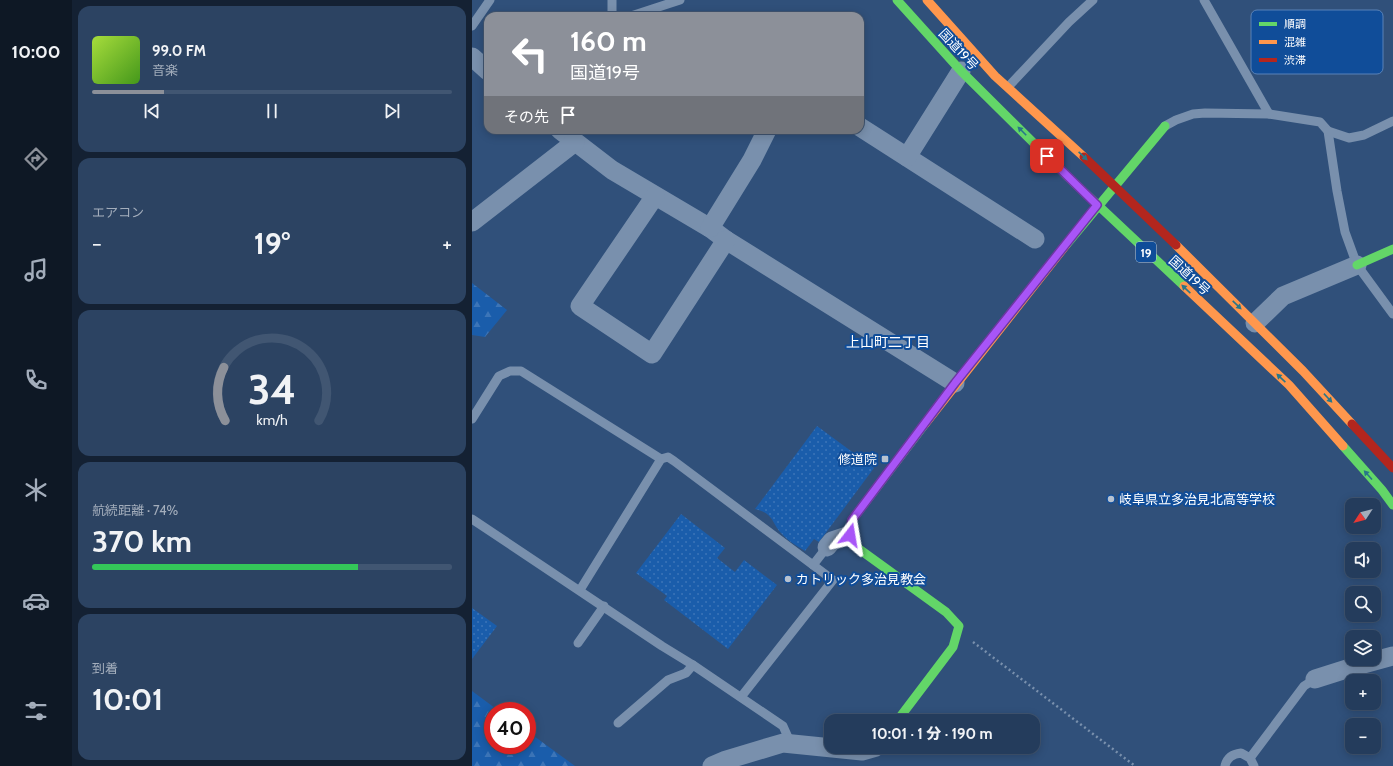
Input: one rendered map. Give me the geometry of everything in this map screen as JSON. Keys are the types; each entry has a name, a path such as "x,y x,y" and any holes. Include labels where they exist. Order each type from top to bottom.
{"main road":[{"name":"国道19号","path":"897,0 961,71 1097,205 1289,386 1382,490 1393,505"},
{"name":"国道19号","path":"927,0 995,76 1114,185 1255,323 1303,371 1393,468"},
{"path":"902,714 954,646 959,626 946,612 859,549 850,535 852,520 955,383 1097,205 1165,126"},
{"path":"1357,265 1393,249"}],"street":[{"path":"472,57 484,67"},
{"path":"907,157 961,71"},
{"path":"864,130 1034,239"},
{"path":"565,134 612,170 710,228 726,240 955,383"},
{"path":"710,228 752,160 765,134"},
{"path":"472,222 575,142"},
{"path":"655,196 580,306 652,354 726,240"},
{"path":"1255,323 1283,296 1357,265"},
{"path":"827,547 832,541 850,535"},
{"path":"1315,679 1393,656"},
{"path":"712,766 726,760 783,743 824,747"}],"lane":[{"path":"472,26 490,0"},
{"path":"612,0 612,12"},
{"path":"643,12 680,0"},
{"path":"1008,87 1069,22 1093,0"},
{"path":"1204,0 1269,114"},
{"path":"1165,126 1176,120 1199,114 1269,114 1320,122 1328,132 1345,232 1357,265 1393,314"},
{"path":"1328,132 1349,138 1364,135 1393,121"},
{"path":"472,419 500,376 510,371 521,371 661,459"},
{"path":"580,590 661,459 668,457 833,580 741,697"},
{"path":"472,519 784,726 791,744"},
{"path":"813,565 827,547"},
{"path":"578,643 604,606"},
{"path":"618,723 668,680 686,672 693,665"},
{"path":"1225,766 1228,759 1236,754 1246,754 1252,762 1304,686 1315,679"}],"path":[{"path":"956,635 972,641 1135,766"}],"green space":[{"path":"472,283 507,310 485,337 472,335"},
{"path":"817,426 874,468 819,542 814,539 805,551 784,537 766,513 755,509"},
{"path":"681,514 725,548 717,558 735,572 744,560 777,585 728,649 664,600 667,596 636,573"},
{"path":"472,608 497,626 472,659"},
{"path":"472,691 487,702 484,702 484,754 536,754 536,738 575,766 472,766"}],"traffic: fast":[{"path":"897,0 961,71 1068,177 1184,286"},
{"path":"1066,245 1165,126"},
{"path":"1357,265 1393,249"},
{"path":"902,714 953,647 959,626 946,612 859,549 850,535 852,520 925,424"},
{"path":"1343,446 1382,490 1393,505"}],"traffic: slow":[{"path":"927,0 995,76 1084,157"},
{"path":"925,424 1066,245"},
{"path":"1176,245 1303,371 1352,424"},
{"path":"1184,286 1289,385 1343,446"}],"traffic: jam":[{"path":"1084,157 1176,245"},
{"path":"1352,424 1393,468"}],"place":[{"name":"修道院","path":"885,459"},
{"name":"岐阜県立多治見北高等学校","path":"1111,499"},
{"name":"カトリック多治見教会","path":"788,579"}],"district":[{"name":"上山町二丁目","path":"888,342"}],"route":[{"path":"850,535 852,520 955,383 1097,205 1047,156"}]}
